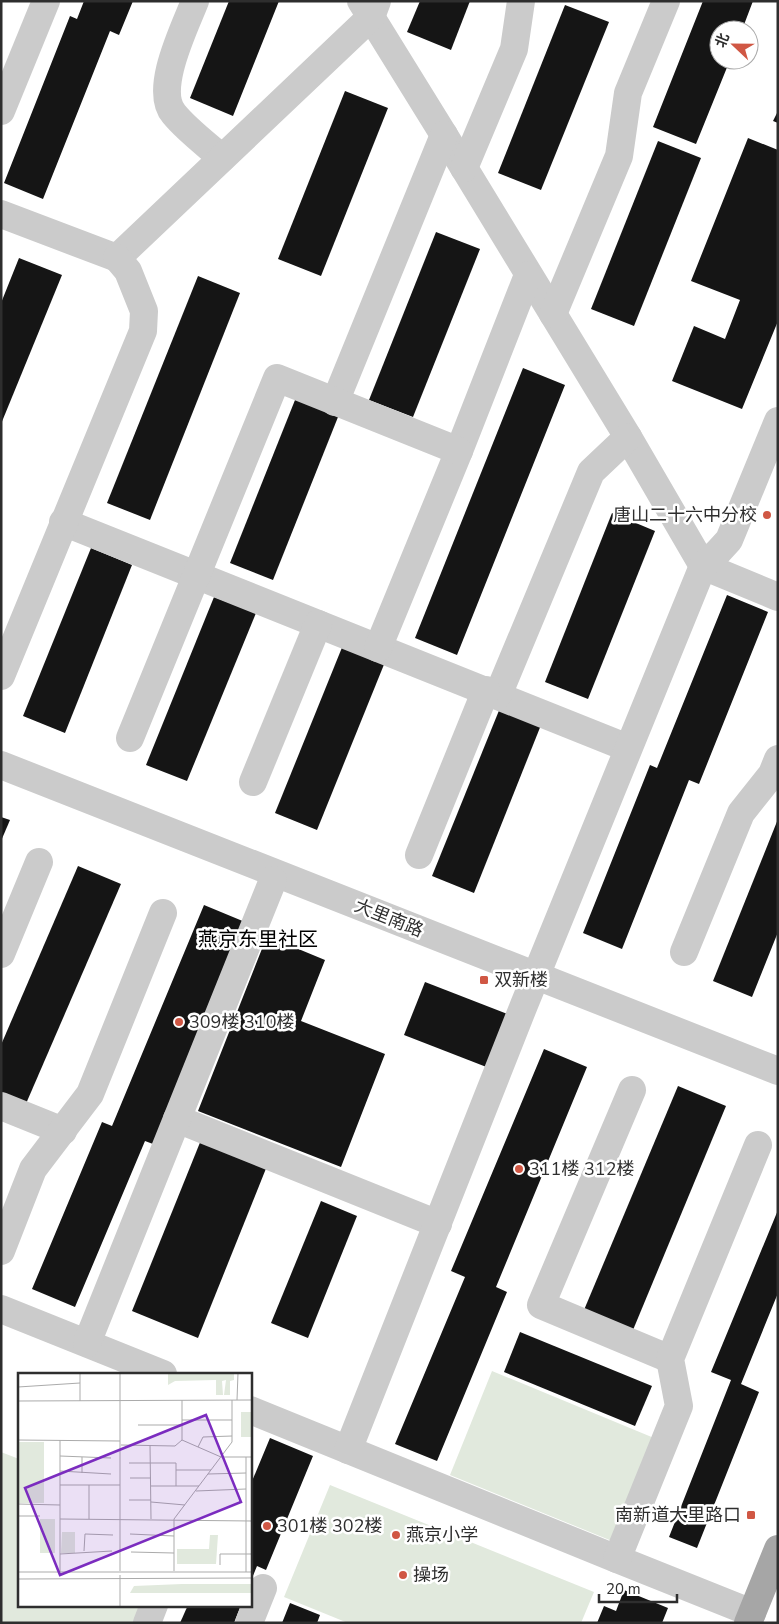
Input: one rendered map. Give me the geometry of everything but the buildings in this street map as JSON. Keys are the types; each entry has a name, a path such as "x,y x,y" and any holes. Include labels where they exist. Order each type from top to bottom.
{"main road":[{"path":"750,1618 778,1549"}],"street":[{"path":"1,111 46,1"},
{"path":"195,1 170,66 165,92 172,112 222,158"},
{"path":"464,168 514,49 521,1"},
{"path":"553,314 619,156 628,93 666,1"},
{"path":"117,258 222,158 369,6 444,135 628,438 702,566 778,597"},
{"path":"335,402 444,135"},
{"path":"1,676 143,331 144,311 128,271 117,258 3,219"},
{"path":"378,648 459,451 528,275"},
{"path":"130,738 277,378 459,451"},
{"path":"348,1450 536,976 702,566 729,540 778,421"},
{"path":"419,855 591,472 628,438"},
{"path":"63,522 628,748"},
{"path":"253,782 318,624"},
{"path":"684,952 741,814 772,774 778,759"},
{"name":"大里南路","path":"1,765 778,1071"},
{"path":"1,954 39,862"},
{"path":"87,1343 273,880"},
{"path":"1,1251 33,1169 90,1094 163,914"},
{"path":"632,1090 541,1305 670,1358"},
{"path":"1,1106 63,1131"},
{"path":"177,1119 438,1224"},
{"path":"617,1559 679,1406 670,1358 758,1145"},
{"path":"1,1309 160,1373"},
{"path":"251,1410 617,1559 750,1618"},
{"path":"249,1623 263,1588"},
{"path":"147,1623 154,1606"}],"shaded area":[{"path":"492,1371 654,1438 612,1541 450,1475"},
{"path":"1,1452 18,1459 18,1606 146,1606 139,1623 1,1623"},
{"name":"燕京小学","path":"330,1485 594,1592 581,1623 348,1623 284,1597"}],"place":[{"name":"唐山二十六中分校","path":"767,515"},
{"name":"双新楼","path":"484,980"},
{"name":"309楼 310楼","path":"179,1022"},
{"name":"311楼 312楼","path":"519,1169"},
{"name":"南新道大里路口","path":"751,1515"},
{"name":"301楼 302楼","path":"267,1526"},
{"name":"燕京小学","path":"396,1535"},
{"name":"操场","path":"403,1575"}],"district":[{"name":"燕京东里社区","path":"258,939"}]}
